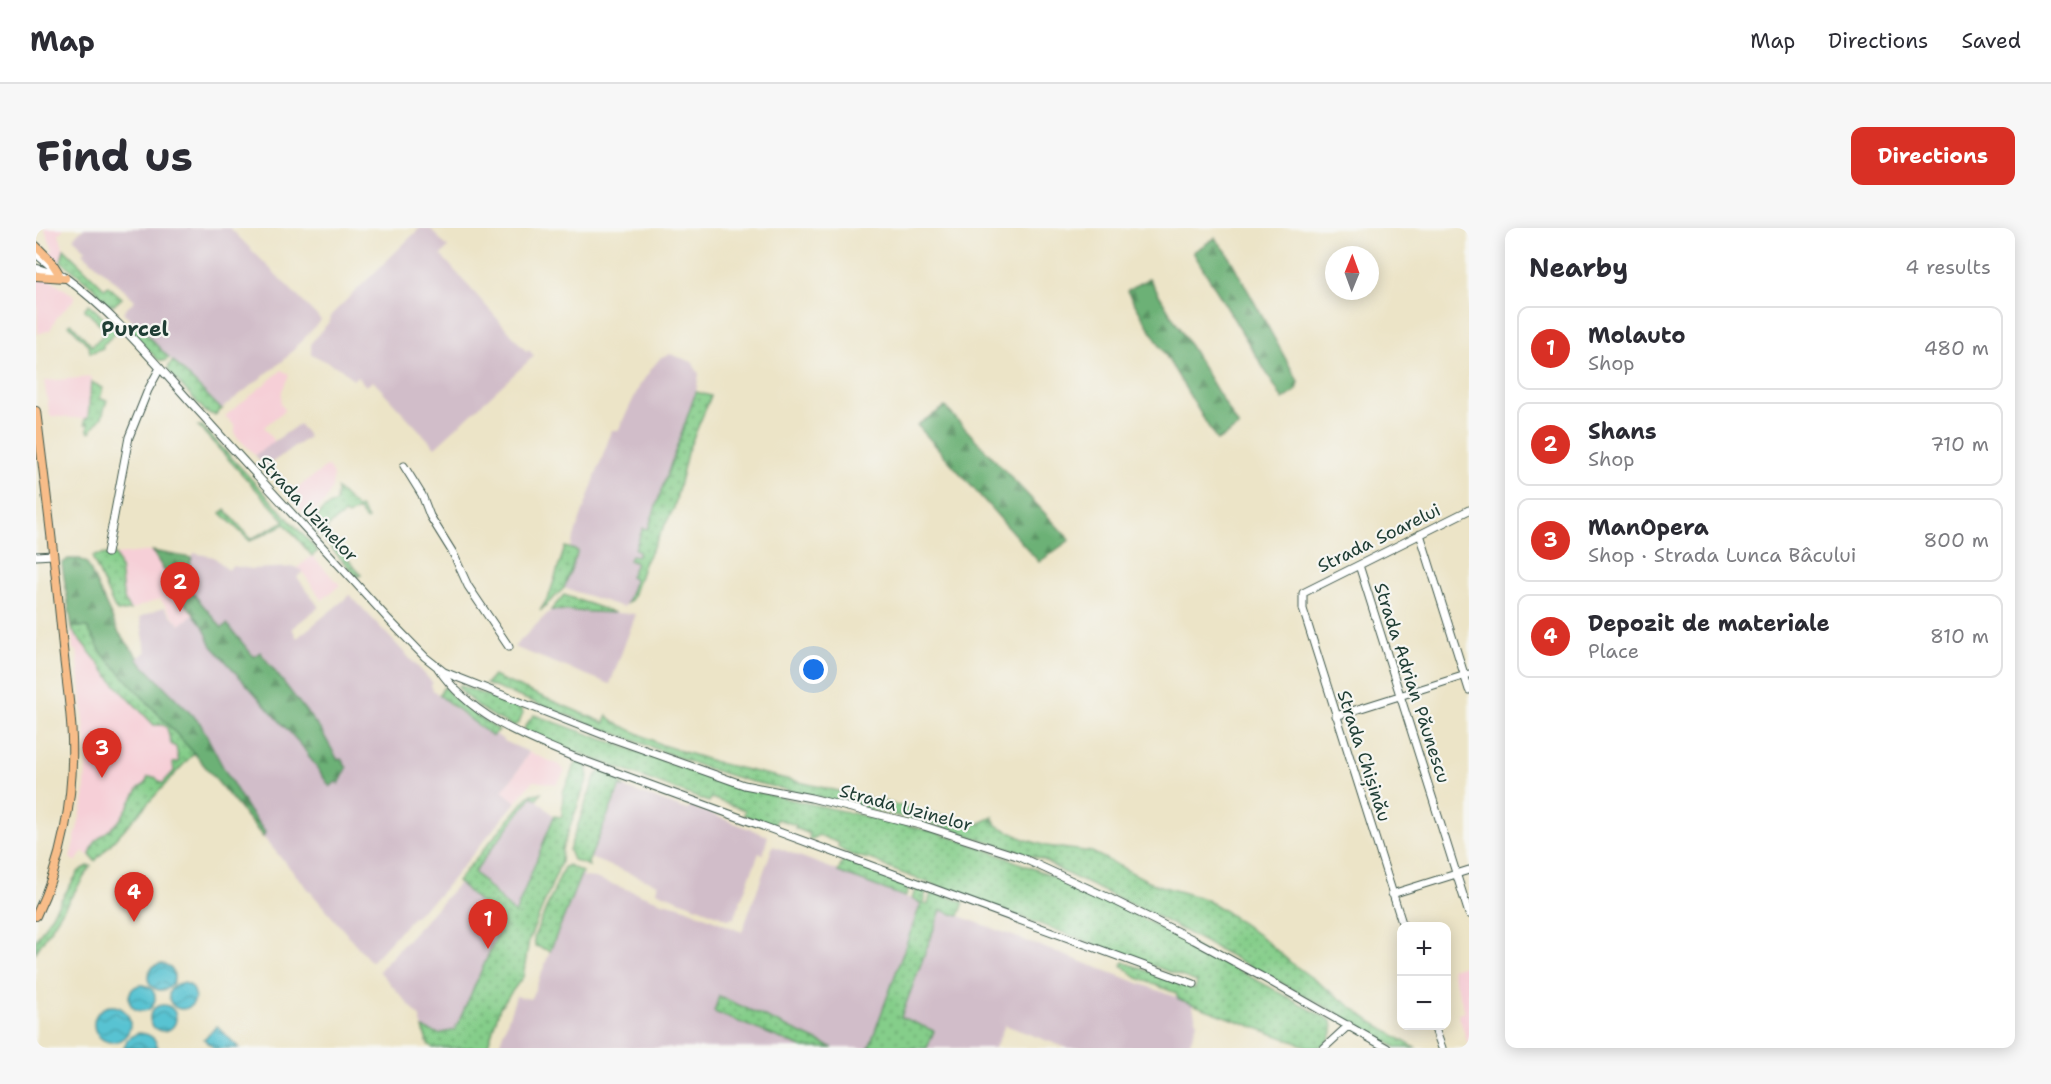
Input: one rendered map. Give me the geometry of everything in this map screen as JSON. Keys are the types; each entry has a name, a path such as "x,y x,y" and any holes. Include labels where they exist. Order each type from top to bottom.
{"main road":[{"path":"36,246 62,275"},
{"path":"36,276 62,275"},
{"path":"36,411 70,708 72,762 70,798 63,835 46,896 36,916"}],"street":[{"name":"Strada Uzinelor","path":"36,254 90,296 160,368 389,620 437,667 446,681 470,705 502,725 574,757 1194,984"},
{"name":"Strada Uzinelor","path":"36,268 62,275"},
{"path":"107,552 129,437 148,390 160,368"},
{"path":"404,466 422,495 430,516 453,553 468,586 509,647"},
{"name":"Strada Soarelui","path":"1302,593 1469,510"},
{"path":"1420,534 1467,675 1469,690"},
{"path":"36,556 53,555"},
{"name":"Strada Adrian Păunescu","path":"1359,565 1469,914"},
{"name":"Strada Chișinău","path":"1302,593 1302,609 1401,922"},
{"name":"Strada Uzinelor","path":"437,667 477,686 614,739 744,785 811,798 924,826 1020,857 1159,922 1387,1048"},
{"path":"1336,716 1467,675"},
{"path":"1392,894 1469,870"},
{"path":"1324,1048 1349,1025"},
{"path":"1435,1030 1442,1048"}],"shaded area":[{"path":"44,228 64,228 59,234 64,250 60,262 49,255 53,249"},
{"path":"83,228 230,228 321,320 284,360 221,409 123,312 135,300 83,253 86,250 73,238"},
{"path":"420,228 430,228 448,248 441,255 527,352 529,350 534,356 435,447 373,381 366,386 357,376 353,380 343,370 311,354 311,343 329,322 331,315"},
{"path":"36,278 49,279 75,296 74,300 57,317 50,330 38,334"},
{"path":"670,354 692,362 699,374 696,392 647,530 643,529 635,549 639,551 637,557 631,555 629,559 636,562 635,579 627,603 623,607 552,584 565,547 570,548 612,430 618,431 640,385 652,368 661,357"},
{"path":"282,370 289,375 282,391 281,404 285,410 264,427 275,442 255,455 235,435 235,426 225,416"},
{"path":"92,377 88,419 50,416 44,381"},
{"path":"299,424 309,437 265,467 255,455"},
{"path":"328,466 333,475 332,488 325,502 306,517 288,494"},
{"path":"152,551 181,598 194,614 180,625 160,599 130,610 124,602 119,561 115,555"},
{"path":"194,553 214,557 228,570 232,566 252,569 295,567 301,570 303,572 297,577 319,607 292,628 297,638 350,595 433,683 431,685 433,690 450,705 492,736 494,733 506,742 529,752 502,791 516,802 439,895 411,919 371,962 263,837 265,832 249,811 200,723 136,659 146,652 140,617 164,607 180,625 194,614 203,626 212,646 302,746 330,786 339,782 347,768 341,759 338,760 322,732 261,652 254,657 227,624 222,628 183,581"},
{"path":"312,556 340,585 322,600 301,570 297,568"},
{"path":"551,610 636,614 610,684 514,647"},
{"path":"71,627 87,627 194,753 95,861 83,851 76,862 70,858 84,800 87,754 77,650 73,650"},
{"path":"529,752 559,765 565,771 557,784 533,781 516,802 502,791"},
{"path":"620,786 688,810 690,806 768,836 763,854 759,853 734,918 728,919 656,891 658,884 590,858"},
{"path":"533,796 554,816 515,914 474,872"},
{"path":"773,846 922,903 869,1048 833,1048 720,996 714,1012 804,1048 498,1048 516,996 531,999 582,872 584,877 595,878 662,902 680,906 742,932"},
{"path":"459,883 502,924 455,1030 439,1034 423,1028 419,1016 379,971"},
{"path":"941,909 1192,1003 1197,1023 1188,1048 1067,1048 1005,1025 995,1048 927,1048 933,1030 901,1018"},
{"path":"1469,964 1469,1047 1458,1014 1465,1012 1451,969"}],"green space":[{"path":"1215,238 1226,251 1299,383 1297,390 1283,400 1193,252"},
{"path":"64,249 105,289 108,286 122,298 114,305 108,305 94,288 61,261"},
{"path":"1149,278 1239,427 1217,441 1127,291"},
{"path":"89,304 117,331 103,345 103,348 90,353 89,346 69,325 71,323 92,346 107,331 85,310"},
{"path":"134,322 169,358 165,361 158,360 132,333"},
{"path":"173,361 222,409 215,415 207,413 168,371"},
{"path":"91,382 103,388 100,399 107,400 102,417 90,432 85,419 88,418"},
{"path":"696,392 711,396 687,453 674,508 644,564 632,599 627,603 635,580 630,577 636,563 629,560 631,555 637,556 639,551 635,549 643,528 648,529"},
{"path":"945,407 1070,540 1039,562 917,425"},
{"path":"198,426 202,426 318,551 312,556 285,524 250,541 221,513 225,509 251,539 285,521"},
{"path":"337,489 357,508 360,507 368,519 366,520 358,510 348,516 344,514 326,528 328,531 326,533 361,575 357,577 312,526 322,510 336,502"},
{"path":"565,547 578,551 564,588 540,611 549,596"},
{"path":"152,551 192,558 183,581 222,628 227,624 254,657 260,652 322,732 338,760 341,759 347,768 339,784 337,781 330,787 302,746 212,646 203,626 181,598"},
{"path":"115,555 118,562 124,597 130,610 118,612 114,607 93,559 93,556"},
{"path":"68,559 80,559 87,563 119,633 138,657 137,659 200,723 249,811 265,832 263,837 194,753 102,653 87,627 72,627 62,564"},
{"path":"564,595 615,613 551,610"},
{"path":"72,627 87,627 102,653 194,753 95,861 90,855 95,843 118,822 148,777 155,777 162,784 174,771 173,763 179,762 176,747 171,744 167,728 163,725 154,725 115,684"},
{"path":"493,676 605,723 607,715 614,722 662,745 722,764 978,824 993,817 991,822 994,820 996,825 1024,839 1046,846 1092,852 1154,884 1205,899 1264,939 1290,962 1372,1022 1415,1048 1397,1048 1361,1026 1162,919 1061,871 1044,860 943,827 745,780 703,767 486,684"},
{"path":"459,685 521,709 523,713 519,723 513,726 490,714 469,699 458,687"},
{"path":"444,687 462,706 499,730 492,736 439,695"},
{"path":"534,715 741,788 935,832 1054,877 1120,906 1332,1021 1331,1036 1321,1046 1311,1048 1178,999 1176,993 1136,977 1122,965 1124,962 1195,989 1197,982 888,868 876,861 850,854 838,847 839,843 818,835 812,840 809,838 810,834 795,828 796,825 777,819 774,826 744,815 745,810 711,798 709,802 527,734 524,732 525,726"},
{"path":"577,761 586,765 588,777 562,849 561,862 529,940 523,977 500,1007 487,1048 433,1048 428,1044 423,1028 439,1034 455,1030 502,924 457,881 527,798 532,794 541,793 537,799 532,796 474,872 515,914 554,816 562,817 563,792"},
{"path":"601,771 614,775 625,788 620,786 588,863 589,866 573,860 569,850 595,777"},
{"path":"844,859 909,883 905,897 838,872"},
{"path":"568,865 582,872 550,951 535,946 534,937 564,867"},
{"path":"91,866 36,952 36,940 79,871"},
{"path":"916,887 925,888 924,903 928,905 931,891 964,902 959,916 941,910 901,1017 934,1031 927,1048 869,1048 921,903 912,899"},
{"path":"719,996 833,1048 804,1048 714,1012"}],"water":[{"path":"161,964 170,968 174,977 170,986 161,990 152,986 148,977 152,968"},
{"path":"182,983 191,987 195,996 191,1005 182,1009 173,1005 169,996 173,987"},
{"path":"142,985 151,989 155,998 151,1007 142,1011 133,1007 129,998 133,989"},
{"path":"163,1005 172,1009 176,1018 172,1027 163,1031 154,1027 150,1018 154,1009"},
{"path":"112,1006 124,1012 130,1024 124,1036 112,1042 100,1036 94,1024 100,1012"},
{"path":"217,1026 239,1048 214,1048 204,1039"},
{"path":"137,1033 151,1036 158,1048 124,1048 127,1040"}],"place":[{"name":"Shans","path":"180,612"},
{"name":"ManOpera","path":"102,778"},
{"name":"Depozit de materiale","path":"134,922"},
{"name":"Molauto","path":"488,949"}],"district":[{"name":"Purcel","path":"135,329"}]}
